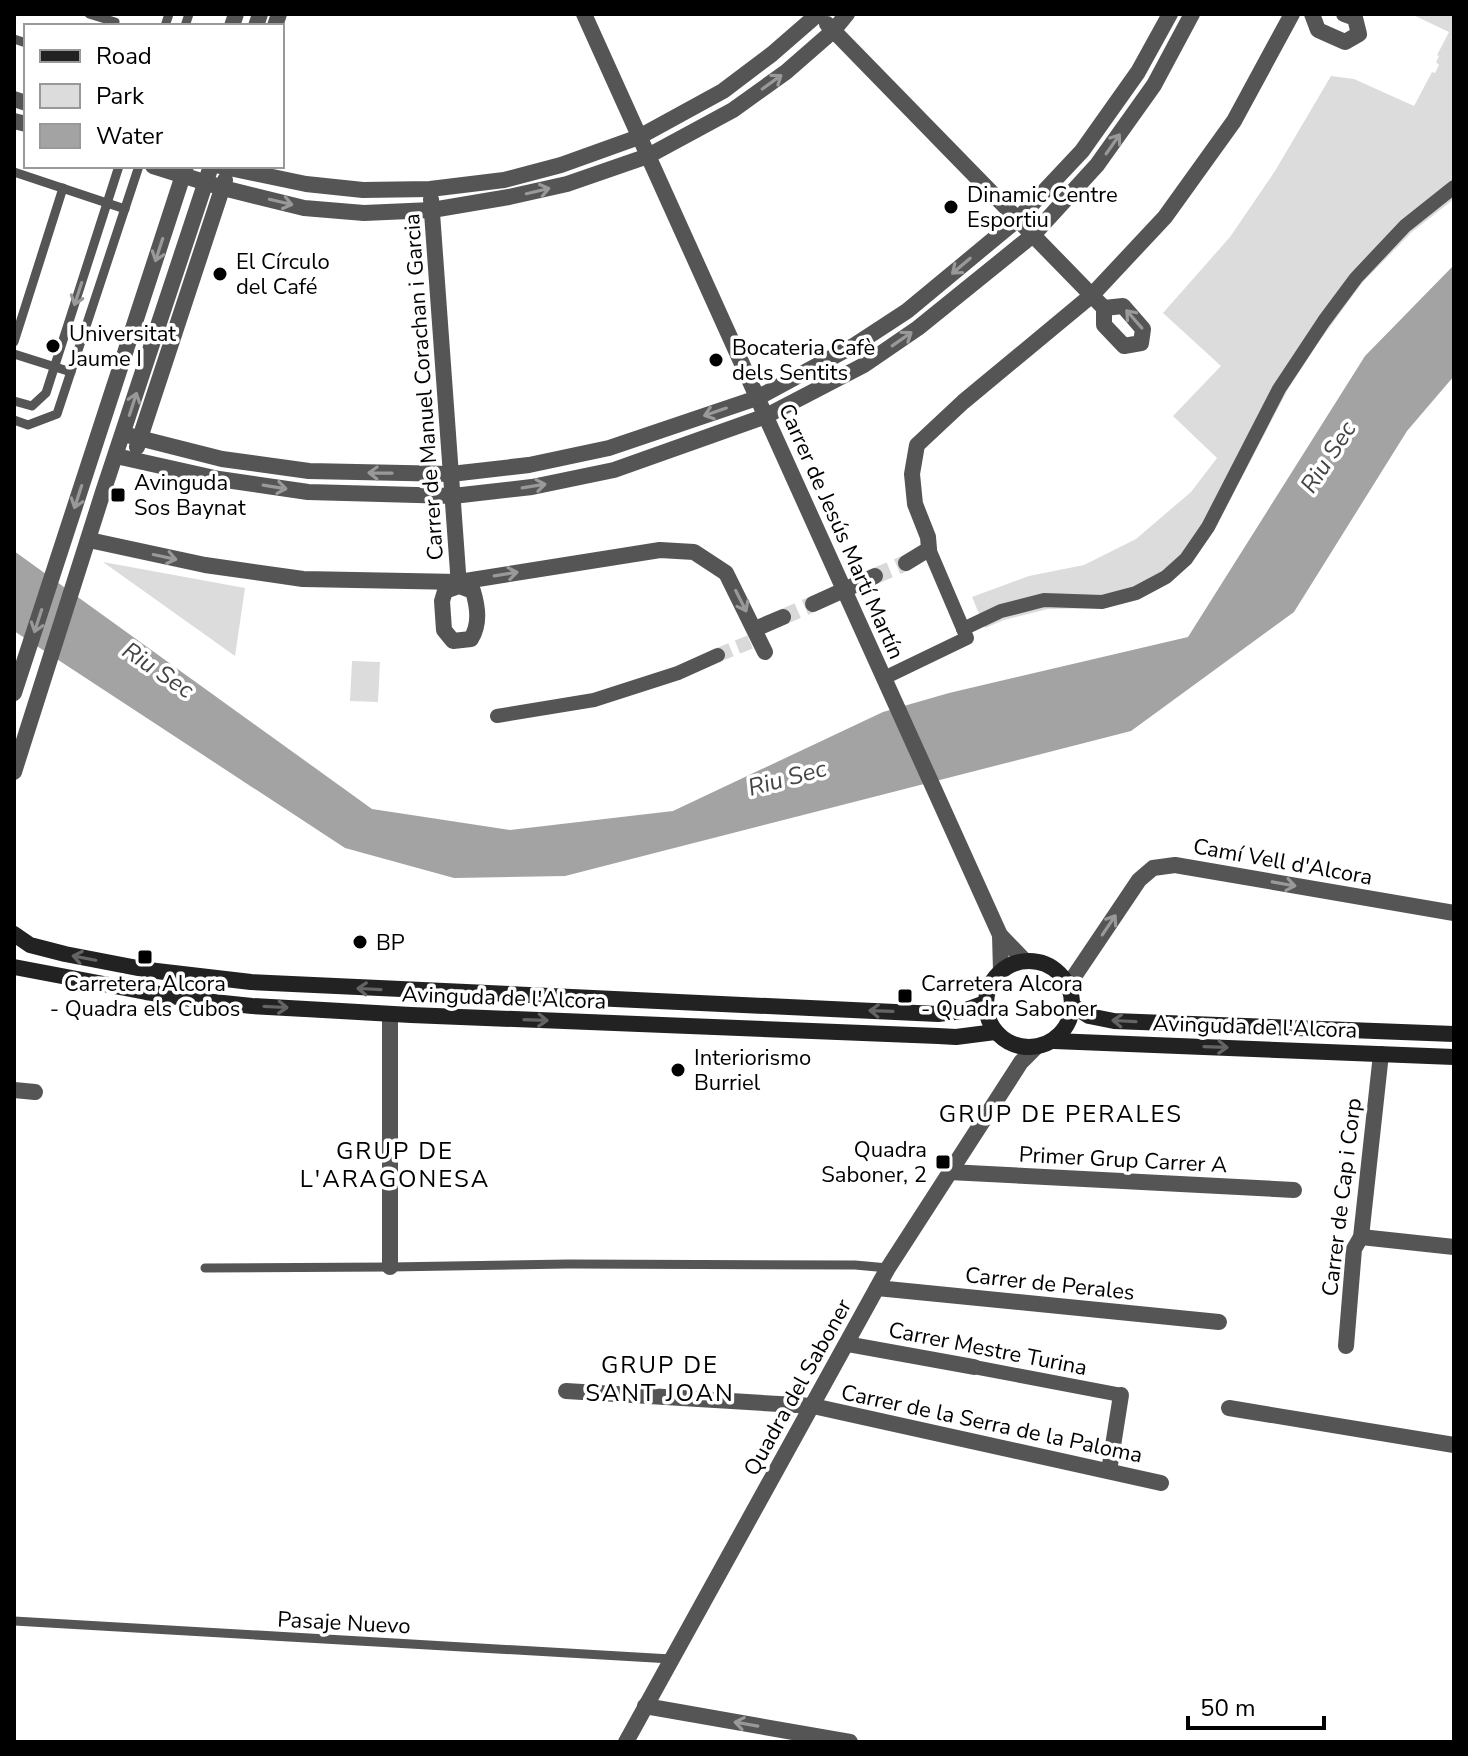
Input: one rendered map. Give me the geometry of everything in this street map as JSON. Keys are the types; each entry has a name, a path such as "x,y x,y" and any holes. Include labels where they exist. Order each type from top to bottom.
{"main road":[{"name":"Avinguda de l'Alcora","path":"14,934 30,945 65,954 148,970 251,982 938,1014 963,1011 985,1003"},
{"path":"1025,961 1043,963 1058,971 1069,984 1073,1006 1068,1026 1054,1041 1035,1048 1013,1045 995,1032 985,1003 990,985 1001,971 1025,961"},
{"name":"Avinguda de l'Alcora","path":"14,967 204,1001 390,1014 956,1037 995,1032"},
{"name":"Avinguda de l'Alcora","path":"1073,1006 1089,1016 1114,1021 1454,1034"},
{"name":"Avinguda de l'Alcora","path":"1054,1041 1454,1057"}],"street":[{"name":"Carrer de Jesús Martí Martín","path":"584,14 1000,935 1025,961"},
{"path":"231,168 306,184 363,190 430,189 504,180 533,173 639,137 723,91 818,14 1098,302"},
{"path":"14,693 185,171 205,183 304,208 364,213 432,210 567,184 648,156 733,110 786,72 833,31 847,14"},
{"path":"123,434 222,459 309,471 451,474 529,465 609,448 757,398 855,345 907,311 1018,219 1082,151 1138,72 1170,14"},
{"path":"125,458 219,479 308,492 453,496 532,487 614,470 766,416 875,358 918,328 1033,235 1097,165 1154,85 1192,14"},
{"path":"965,634 929,549 928,537 915,504 912,474 917,445 963,402 1098,302 1165,217 1234,121 1292,14"},
{"path":"1312,14 1318,30 1345,42 1359,34 1355,18 1344,14"},
{"path":"125,458 123,434 210,168"},
{"path":"14,772 89,540 125,458 140,439 223,188 226,168"},
{"path":"884,678 1001,611 1044,600 1102,602 1136,593 1166,577 1186,559 1208,527 1279,389 1324,321 1356,278 1405,226 1454,187"},
{"name":"Carrer de Manuel Corachan i Garcia","path":"430,189 459,584"},
{"path":"89,540 205,565 303,579 459,584 660,550 694,552 726,573 758,641 783,617"},
{"path":"906,563 929,549"},
{"path":"813,604 875,576"},
{"path":"497,716 594,700 678,673 718,655"},
{"name":"Camí Vell d'Alcora","path":"1069,984 1139,880 1153,868 1175,865 1454,913"},
{"name":"Carrer de Jesús Martí Martín","path":"1000,935 1001,971"},
{"path":"390,1014 390,1267"},
{"path":"1013,1045 1021,1062"},
{"name":"Quadra del Saboner","path":"626,1742 888,1268 1021,1062 1035,1048"},
{"name":"Carrer de Cap i Corp","path":"1346,1346 1354,1249 1361,1237 1381,1054"},
{"path":"14,1090 35,1092"},
{"name":"Primer Grup Carrer A","path":"949,1172 1294,1190"},
{"path":"1361,1237 1454,1247"},
{"name":"Carrer de Perales","path":"877,1288 1219,1322"},
{"name":"Carrer Mestre Turina","path":"847,1344 1121,1395"},
{"name":"Carrer de la Serra de la Paloma","path":"566,1391 813,1406 1161,1483"},
{"path":"1109,1471 1121,1395"},
{"path":"1229,1408 1454,1445"},
{"path":"645,1706 850,1742"}],"lane":[{"path":"89,14 114,24"},
{"path":"14,401 32,406 46,393 118,168"},
{"path":"14,420 28,425 57,414 138,168"},
{"path":"14,172 125,209"},
{"path":"14,342 63,188"},
{"path":"14,354 71,372"},
{"path":"205,1268 600,1264 855,1265 888,1268"},
{"name":"Pasaje Nuevo","path":"14,1621 671,1659"}],"green space":[{"path":"1411,14 1454,14 1454,199 1412,232 1362,283 1287,391 1215,529 1192,561 1169,583 1138,600 1103,608 1048,609 985,628 972,597 1029,576 1084,565 1136,539 1191,492 1217,458 1173,416 1221,366 1163,313 1230,237 1275,171 1331,76 1354,79 1414,106 1439,65 1437,55 1449,32"},
{"path":"103,562 245,588 235,656"},
{"path":"352,661 380,662 378,702 350,701"}],"water":[{"name":"Riu Sec","path":"1454,265 1454,376 1407,431 1294,612 1131,731 565,876 454,878 345,848 14,631 14,551 372,809 510,830 673,811 883,712 949,693 1188,637 1365,356"}],"tunnel":[{"path":"875,576 906,563"},
{"path":"783,617 813,604"},
{"path":"718,655 750,642"}],"place":[{"name":"Dinamic Centre Esportiu","path":"951,207"},
{"name":"El Círculo del Café","path":"220,274"},
{"name":"Universitat Jaume I","path":"53,346"},
{"name":"Bocateria Cafè dels Sentits","path":"716,360"},
{"name":"Avinguda Sos Baynat","path":"118,495"},
{"name":"BP","path":"360,942"},
{"name":"Carretera Alcora - Quadra els Cubos","path":"145,957"},
{"name":"Carretera Alcora - Quadra Saboner","path":"905,996"},
{"name":"Interiorismo Burriel","path":"678,1070"},
{"name":"Quadra Saboner, 2","path":"943,1162"}],"district":[{"name":"GRUP DE PERALES","path":"1061,1114"},
{"name":"GRUP DE L'ARAGONESA","path":"395,1165"},
{"name":"GRUP DE SANT JOAN","path":"660,1379"}]}
